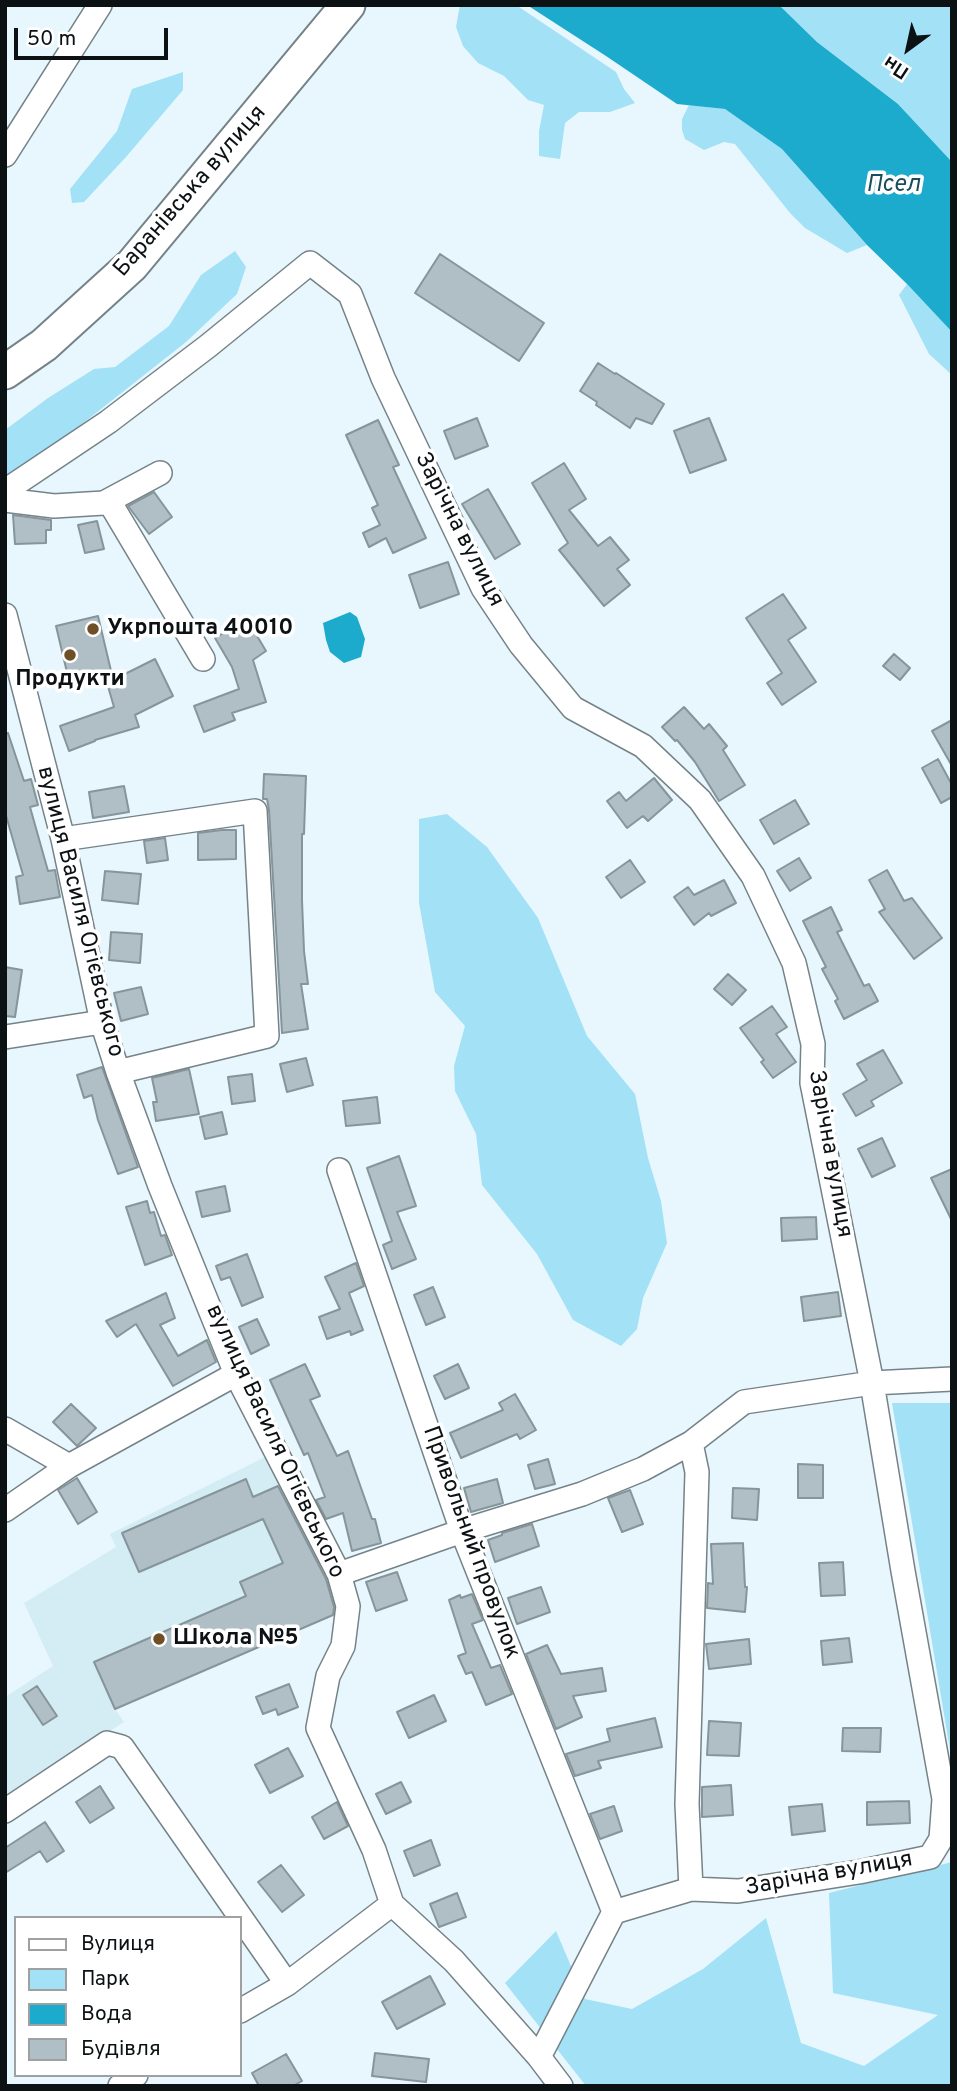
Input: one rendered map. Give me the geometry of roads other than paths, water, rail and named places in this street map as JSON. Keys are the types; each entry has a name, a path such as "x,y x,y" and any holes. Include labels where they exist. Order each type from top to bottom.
{"main road":[{"name":"Баранівська вулиця","path":"5,372 44,345 132,265 348,5"}],"street":[{"path":"5,155 100,5"},
{"name":"Зарічна вулиця","path":"5,491 108,422 208,346 310,263 350,294 383,378 482,588 521,645 573,708 643,746 700,800 753,876 794,963 813,1044 812,1083 872,1383 944,1799 941,1839 930,1857 859,1872 738,1891 691,1889 614,1912"},
{"path":"5,500 54,506 104,503 160,473"},
{"path":"110,501 203,659"},
{"name":"вулиця Василя Огієвського","path":"5,615 63,839 102,1022 118,1072 160,1186 236,1374 339,1574 348,1606 343,1646 327,1676 318,1728 374,1850 392,1904 454,1961 539,2057 561,2086"},
{"path":"63,839 255,811 267,1036 118,1072"},
{"path":"5,1037 102,1022"},
{"name":"Привольний провулок","path":"339,1170 462,1531 614,1912"},
{"path":"5,1510 69,1466 236,1374"},
{"path":"339,1574 462,1531 582,1494 643,1469 691,1443 744,1402 872,1383 952,1379"},
{"path":"5,1429 69,1466"},
{"path":"691,1443 697,1472 687,1804 691,1889"},
{"path":"5,1811 107,1742 122,1747 239,1916"},
{"path":"242,2010 286,1984 392,1904"},
{"path":"539,2057 614,1912"},
{"path":"242,1920 286,1984"}],"water":[{"name":"Псел","path":"527,5 779,5 817,42 898,104 952,162 952,332 867,245 782,149 725,109 677,104"},
{"path":"350,612 357,617 365,639 361,657 344,663 330,652 323,623"}],"place":[{"name":"Укрпошта 40010","path":"93,629"},
{"name":"Продукти","path":"70,655"},
{"name":"Школа №5","path":"159,1639"}]}
